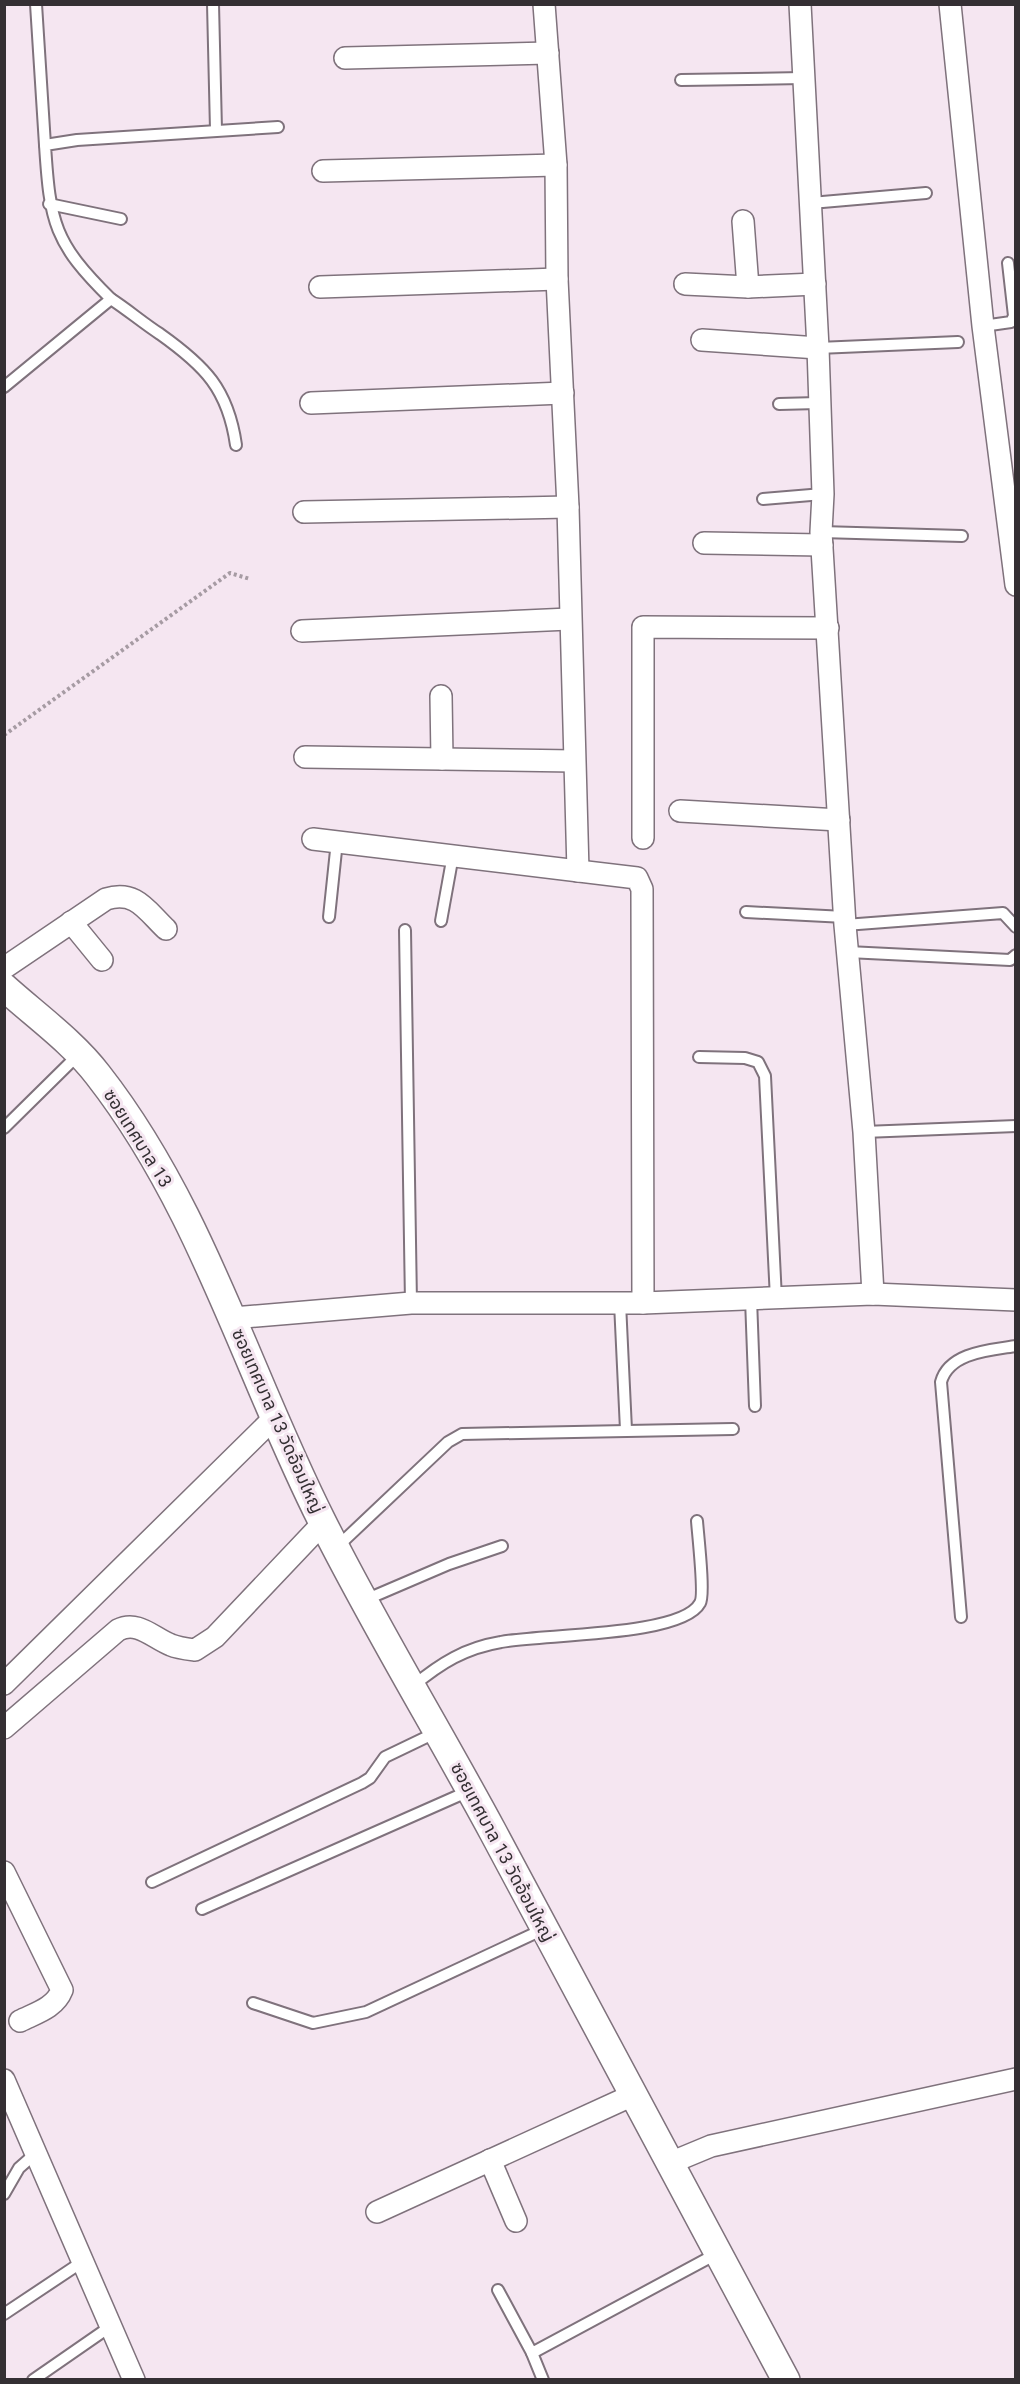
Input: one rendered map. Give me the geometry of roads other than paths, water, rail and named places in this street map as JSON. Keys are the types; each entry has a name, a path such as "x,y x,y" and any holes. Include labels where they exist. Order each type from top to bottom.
{"street":[{"path":"544,4 556,165 557,279 568,507 569,620 578,871"},
{"path":"800,4 818,348 818,403 823,494 821,539 845,921 864,1132 873,1294"},
{"path":"950,4 982,326 1016,585"},
{"path":"345,58 548,53"},
{"path":"323,171 556,165"},
{"path":"744,221 748,287"},
{"path":"321,287 557,279"},
{"path":"685,284 748,287 814,284"},
{"path":"702,340 818,348"},
{"path":"311,403 563,393"},
{"path":"304,512 568,507"},
{"path":"704,543 821,539"},
{"path":"302,632 569,620"},
{"path":"643,838 643,627 828,628"},
{"path":"441,696 442,759"},
{"path":"305,757 574,760"},
{"path":"680,811 839,820"},
{"path":"313,839 636,879 642,889 643,1303"},
{"path":"4,968 106,899 120,895 136,899 166,929"},
{"path":"71,922 102,960"},
{"name":"ซอยเทศบาล 13","path":"4,987 96,1072 138,1131 212,1270 233,1318"},
{"path":"233,1318 411,1303 643,1303 873,1294 1016,1300"},
{"name":"ซอยเทศบาล 13 วัดอ้อมใหญ่","path":"233,1318 274,1418 322,1523 470,1791 786,2379"},
{"path":"4,1684 274,1418"},
{"path":"4,1728 118,1630 128,1626 138,1628 172,1646 195,1650 208,1641 322,1523"},
{"path":"4,1872 62,1990 58,2000 49,2007 20,2021"},
{"path":"670,2163 711,2146 1016,2079"},
{"path":"4,2080 134,2379"},
{"path":"376,2212 633,2095"},
{"path":"490,2160 516,2221"}],"lane":[{"path":"36,4 49,204 62,241 73,260 111,299 193,357 209,374 225,400 232,421 236,445"},
{"path":"213,4 216,130"},
{"path":"681,80 803,78"},
{"path":"45,145 77,140 278,127"},
{"path":"811,203 926,193"},
{"path":"49,204 121,219"},
{"path":"982,326 1005,325 1011,322 1014,316 1008,263"},
{"path":"4,387 111,299"},
{"path":"818,348 957,342"},
{"path":"779,404 818,403"},
{"path":"763,499 823,494"},
{"path":"821,539 962,536"},
{"path":"329,917 337,842"},
{"path":"441,921 453,855"},
{"path":"746,912 845,921 1003,914 1016,927"},
{"path":"405,930 411,1303"},
{"path":"848,952 1010,960 1016,955"},
{"path":"4,1128 78,1055"},
{"path":"699,1058 746,1058 758,1062 765,1076 776,1299"},
{"path":"864,1132 1016,1126"},
{"path":"751,1299 755,1406"},
{"path":"620,1303 626,1430"},
{"path":"961,1617 942,1382 948,1369 974,1352 1016,1346"},
{"path":"336,1548 448,1442 462,1434 733,1429"},
{"path":"413,1687 447,1660 501,1642 635,1630 674,1620 694,1610 702,1599 697,1521"},
{"path":"365,1600 449,1564 502,1546"},
{"path":"152,1882 363,1782 370,1778 385,1757 437,1731"},
{"path":"202,1908 470,1791"},
{"path":"253,2003 314,2023 366,2012 544,1929"},
{"path":"4,2193 19,2168 36,2153"},
{"path":"532,2353 718,2253"},
{"path":"4,2314 82,2262"},
{"path":"498,2290 532,2353 543,2379"},
{"path":"33,2379 111,2326"}]}
